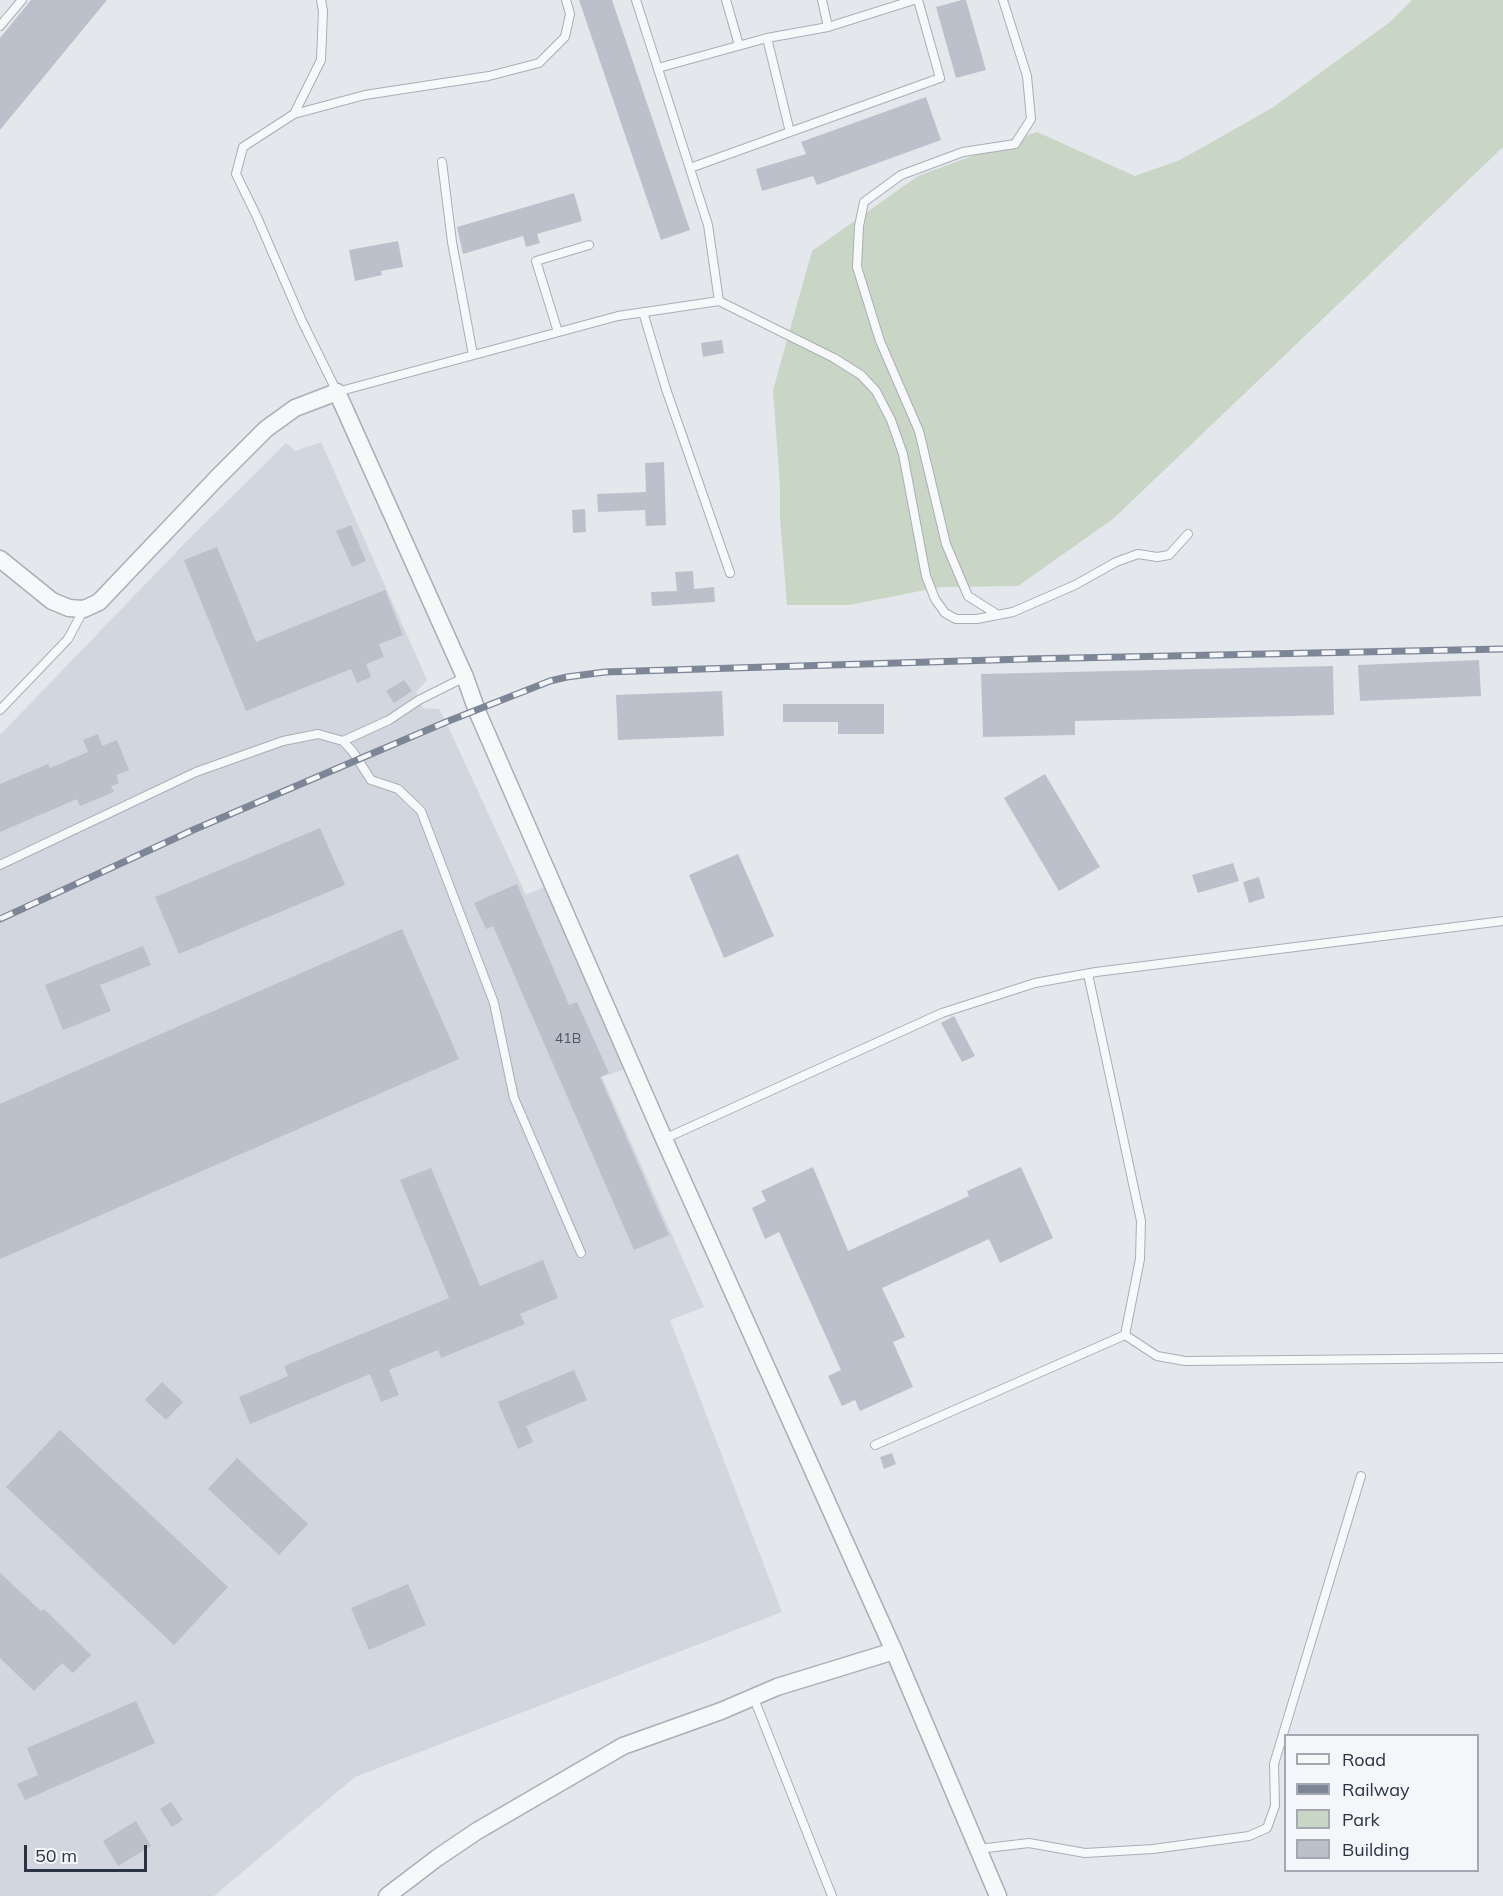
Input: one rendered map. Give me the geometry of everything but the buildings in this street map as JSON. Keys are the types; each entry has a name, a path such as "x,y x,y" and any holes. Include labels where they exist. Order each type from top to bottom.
{"street":[{"path":"0,559 52,601 69,608 84,609 99,602 267,429 295,408 337,392 465,677 477,711 664,1139 894,1651 998,1896"},
{"path":"387,1896 477,1831 623,1746 721,1712 777,1687 894,1651"}],"lane":[{"path":"0,26 22,0"},
{"path":"294,114 321,60 321,0"},
{"path":"566,0 570,14 565,37 539,63 489,76 365,95 294,114 243,147 236,174 302,321 337,392 618,316 719,301 834,358 861,375 876,391 891,420 903,454 926,576 935,599 945,613 956,619 977,619 1013,612 1075,585 1116,562 1138,554 1157,557 1169,555 1188,534"},
{"path":"636,0 708,225 719,301"},
{"path":"726,0 739,45"},
{"path":"822,0 828,27"},
{"path":"658,68 767,38 828,27 916,0 940,78 690,168"},
{"path":"998,615 968,597 946,544 919,431 880,340 857,267 859,226 864,202 901,175 963,152 1015,144 1031,119 1028,76 1003,0"},
{"path":"767,38 790,132"},
{"path":"442,162 452,242 473,355"},
{"path":"558,332 536,261 590,245"},
{"path":"643,312 666,389 730,573"},
{"path":"0,710 68,639 84,609"},
{"path":"343,741 389,720 419,700 465,677"},
{"path":"0,865 196,772 283,741 318,734 343,741 371,780 398,789 421,811 494,1003 514,1098 581,1253"},
{"path":"664,1139 942,1013 1035,984 1088,974 1503,921"},
{"path":"1088,974 1141,1221 1140,1259 1125,1335"},
{"path":"1125,1335 1157,1356 1185,1360 1503,1358"},
{"path":"875,1445 1125,1335"},
{"path":"978,1850 1029,1843 1085,1853 1153,1849 1249,1836 1267,1828 1275,1806 1274,1764 1361,1476"},
{"path":"753,1696 832,1896"}],"shaded area":[{"path":"321,442 427,680 416,692 423,708 439,709 526,895 544,887 626,1069 602,1077 704,1307 670,1320 782,1612 355,1777 214,1896 0,1896 0,735 185,543 286,443 295,451"}],"green space":[{"path":"1412,0 1503,0 1503,147 1113,519 1018,586 941,587 849,605 787,605 773,390 812,251 918,176 1037,132 1135,176 1180,160 1272,108 1390,22"}],"railway":[{"path":"0,919 193,830 446,722 550,681 567,677 605,672 1026,659 1503,649"}]}
